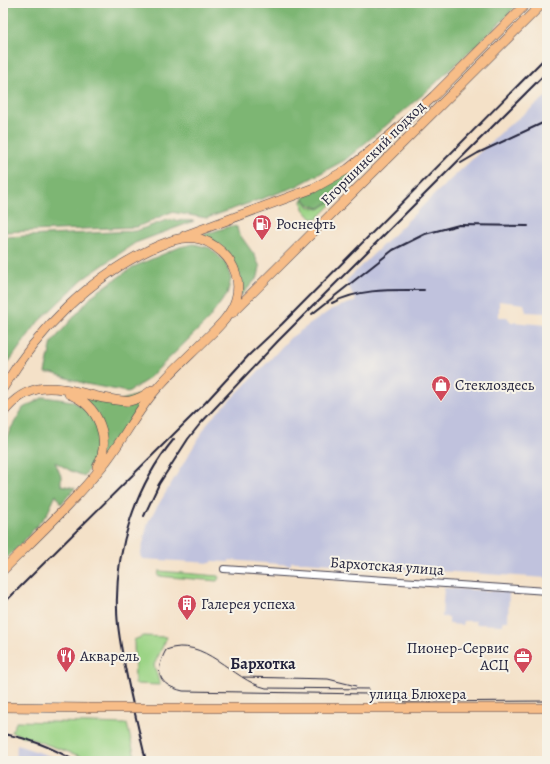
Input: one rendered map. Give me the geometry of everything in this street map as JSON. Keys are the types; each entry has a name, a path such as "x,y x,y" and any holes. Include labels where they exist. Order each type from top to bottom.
{"main road":[{"name":"Егоршинский подход","path":"3,388 22,360 50,325 83,293 100,280 142,254 175,239 314,188 348,169 388,137 434,96 527,3"},
{"name":"Егоршинский подход","path":"223,322 543,3"},
{"path":"3,570 88,483 107,460 143,406 160,385 223,322 234,304 237,294 238,280 234,267 224,254 206,241 195,238 175,239"},
{"path":"3,413 10,404 23,393 40,388 78,392 118,401 128,401 136,400 160,385"},
{"path":"53,389 79,398 94,413 101,426 104,439 103,452 100,463 88,483"},
{"name":"улица Блюхера","path":"3,707 547,708"}],"street":[{"name":"Бархотская улица","path":"224,569 547,590"}],"shaded area":[{"path":"547,96 547,313 526,312 524,304 499,301 499,317 507,317 511,322 547,325 547,578 306,562 291,562 291,565 229,560 229,562 212,561 212,563 143,559 140,556 148,522 209,421 290,338 332,309 356,301 346,281 436,193 507,127"},
{"path":"444,588 509,592 508,621 503,621 503,625 476,624 476,621 463,621 462,625 449,624 449,617 442,617"},
{"path":"17,745 59,759 63,761 16,761"}],"green space":[{"path":"3,3 518,3 506,17 426,92 345,160 295,187 207,218 171,212 137,227 3,232"},
{"path":"372,157 372,162 334,199 320,208 309,205 304,199 304,196 367,158"},
{"path":"303,199 309,207 320,209 333,200 335,201 318,218 312,219 303,209"},
{"path":"167,220 194,221 135,243 83,279 38,322 3,370 3,237 136,231"},
{"path":"231,226 237,227 238,232 255,256 260,267 258,277 241,296 240,276 202,235"},
{"path":"194,244 210,248 226,263 231,279 227,294 208,320 147,380 128,392 86,384 52,373 45,373 52,342 93,295 133,267 180,247"},
{"path":"67,390 118,401 151,391 98,467 101,426"},
{"path":"44,397 73,401 87,411 98,427 100,443 93,464 84,476 55,462 61,476 61,485 75,488 61,504 56,495 47,514 3,562 3,447 10,430 23,408"},
{"path":"159,571 218,576 219,578 217,581 158,576"},
{"path":"143,636 167,637 154,665 160,685 135,684 134,640"},
{"path":"17,721 127,724 136,761 88,761 83,757 11,732"}],"tram line":[{"path":"369,689 266,688 241,677 218,660 193,648 180,647 166,650 160,665 163,681 168,685 183,691 368,694 405,702 547,701"},
{"path":"243,677 328,679 356,686"}],"railway":[{"path":"3,604 205,403 249,355 282,324 547,56"},
{"path":"144,516 159,484 188,439 200,424 278,341 547,72"},
{"path":"461,163 478,153 547,121"},
{"path":"312,314 393,250 425,234 459,225 528,226"},
{"path":"332,303 343,298 365,292 424,290"},
{"path":"146,761 120,640 117,617 117,586 124,541 130,519 149,477 174,439"},
{"path":"3,734 40,744 75,761"}],"place":[{"name":"Роснефть","path":"262,241"},
{"name":"Стеклоздесь","path":"441,402"},
{"name":"Галерея успеха","path":"187,621"},
{"name":"Акварель","path":"66,673"},
{"name":"Пионер-Сервис АСЦ","path":"523,674"}],"district":[{"name":"Бархотка","path":"263,664"}]}
